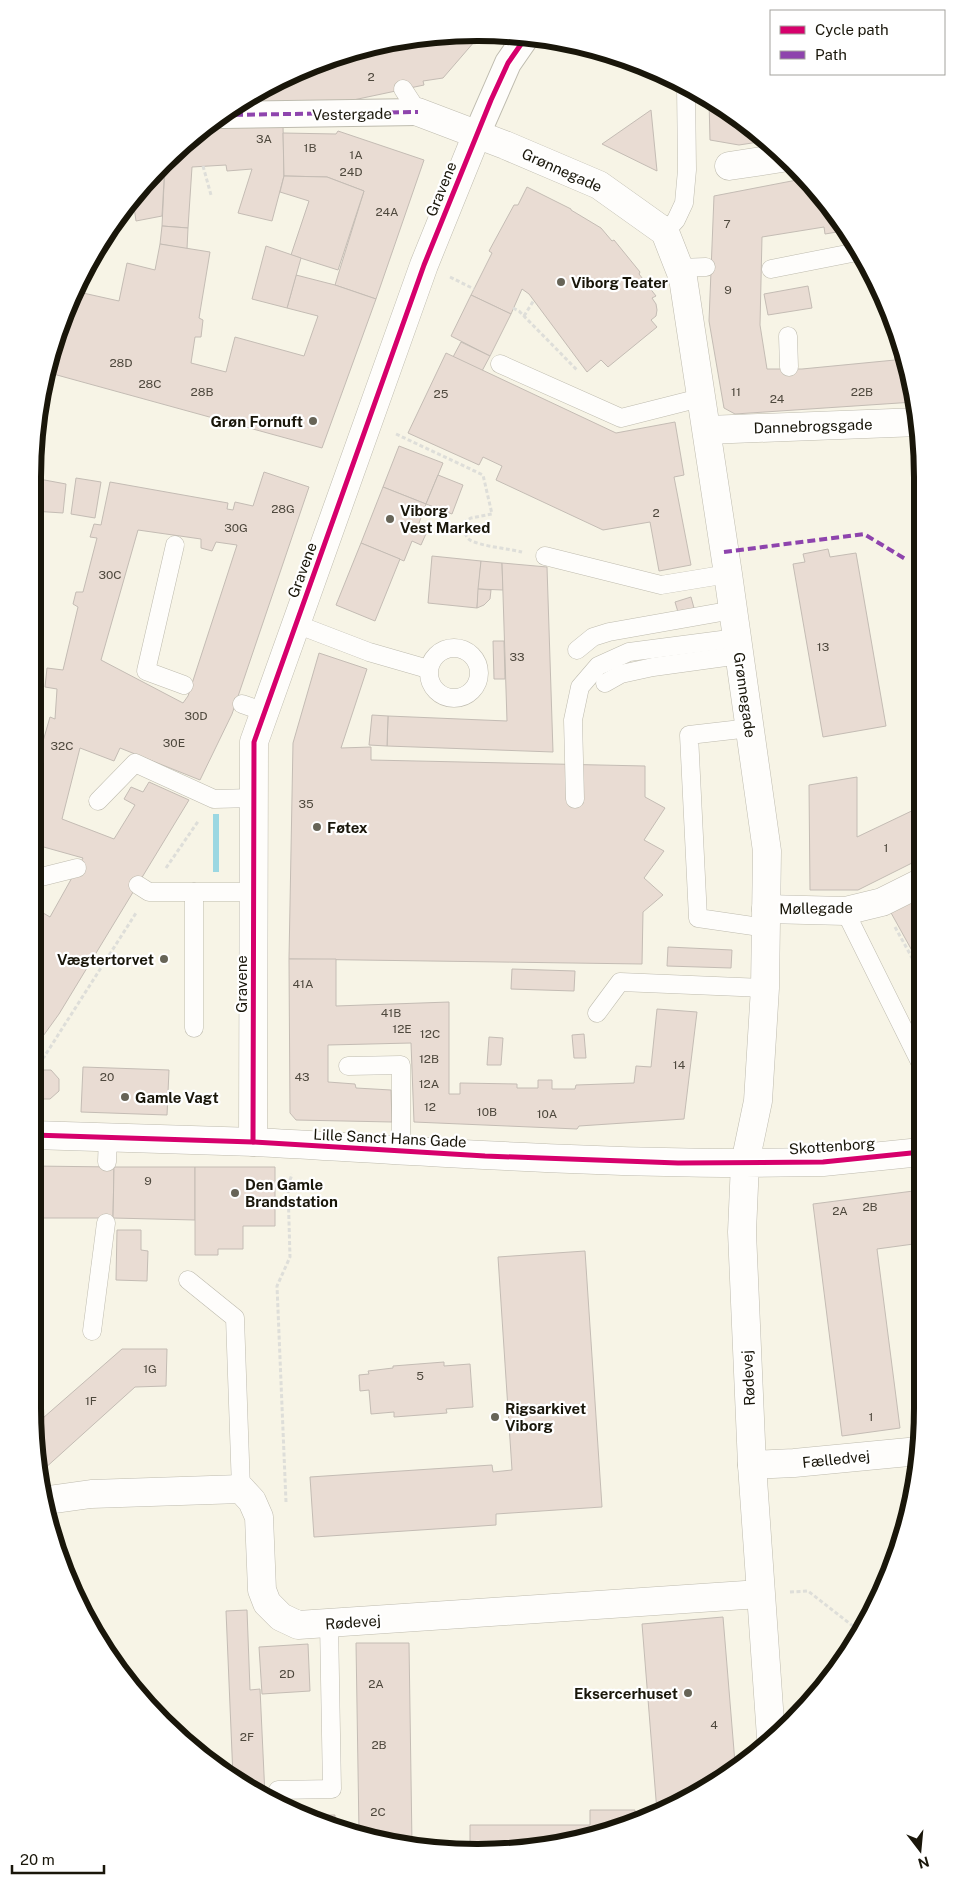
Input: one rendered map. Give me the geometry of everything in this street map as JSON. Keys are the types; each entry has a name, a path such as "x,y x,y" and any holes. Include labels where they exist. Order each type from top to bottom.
{"street":[{"name":"Gravene","path":"253,1142 253,708 296,624 424,265 508,62 521,44"},
{"name":"Vestergade","path":"235,115 418,112 477,134"},
{"name":"Grønnegade","path":"477,134 599,185 666,232 683,278 700,398 707,430 767,851 765,988 758,1101 745,1162"},
{"path":"729,166 775,159"},
{"name":"Dannebrogsgade","path":"707,430 790,419 910,422"},
{"name":"Møllegade","path":"766,918 845,911 882,902 914,886"},
{"name":"Lille Sanct Hans Gade","path":"41,1137 108,1150 253,1142 401,1151 649,1162 745,1162"},
{"name":"Skottenborg","path":"745,1162 823,1162 914,1153"},
{"name":"Rødevej","path":"745,1162 742,1232 752,1465 770,1730"},
{"name":"Fælledvej","path":"752,1465 794,1464 911,1452"},
{"path":"51,1500 91,1494 241,1489"},
{"name":"Rødevej","path":"241,1489 252,1501 259,1517 262,1590 267,1604 281,1617 298,1625 760,1594"}],"lane":[{"path":"403,89 418,112"},
{"path":"666,232 676,220 684,203 687,170 686,95"},
{"path":"771,269 851,253"},
{"path":"679,268 706,267"},
{"path":"788,336 789,367"},
{"path":"500,364 620,418 700,398"},
{"path":"174,545 146,671 184,685"},
{"path":"545,556 661,585 728,574"},
{"path":"577,650 593,638 609,632 733,610"},
{"path":"296,624 370,652 428,669"},
{"path":"605,683 620,674 738,646"},
{"path":"576,799 573,720 580,688 598,666 629,652 738,646"},
{"path":"750,728 690,734 698,918 766,918"},
{"path":"98,801 135,763 214,799 254,798"},
{"path":"41,877 77,868"},
{"path":"138,885 149,892 254,892"},
{"path":"194,892 194,1028"},
{"path":"845,911 914,1050"},
{"path":"597,1012 620,982 765,988"},
{"path":"348,1066 401,1065 401,1151"},
{"path":"92,1331 106,1223"},
{"path":"188,1280 235,1318 241,1489"},
{"path":"278,1790 332,1789 329,1623"}],"path":[{"path":"203,166 211,196"},
{"path":"524,316 534,300"},
{"path":"513,308 524,316 580,372"},
{"path":"368,421 483,475 492,514 471,518 466,521 465,534 469,540 545,556"},
{"path":"882,902 914,961"},
{"path":"286,1503 276,1286 290,1257 288,1187 300,1145"},
{"path":"760,1594 808,1591 854,1627"}],"water":[{"path":"213,814 219,814 219,872 213,872"}],"building":[{"path":"475,41 443,78 423,81 424,85 325,106 255,103 311,74 365,56 421,45"},
{"path":"709,108 756,142 739,145 710,140"},
{"path":"651,110 657,171 602,144"},
{"path":"283,125 284,176 272,221 238,213 252,169 227,171 226,165 192,167 188,228 162,226 164,174 218,127"},
{"path":"338,131 424,160 376,299 335,285 364,191 327,177 284,176 283,133 336,134"},
{"path":"164,174 162,216 136,221 134,208"},
{"path":"284,176 327,177 364,191 338,270 291,255 309,201 280,192"},
{"path":"796,180 824,212 837,230 837,232 825,234 824,227 762,237 760,325 767,369 802,369 895,360 893,343 907,402 735,414 724,408 709,321 714,196"},
{"name":"Viborg Teater","path":"527,187 571,209 601,228 612,241 614,240 640,272 639,274 656,296 652,298 656,304 656,316 651,320 657,327 608,367 601,360 587,372 529,294 522,289 511,314 471,295 492,253 489,251 514,205 518,205"},
{"path":"162,226 188,228 187,249 160,244"},
{"path":"160,244 210,252 199,318 203,320 201,337 195,337 191,363 226,372 235,337 304,356 318,316 287,308 296,275 335,285 376,299 322,448 54,374 64,337 82,293 119,301 127,263 155,270"},
{"path":"266,246 301,258 287,308 252,299"},
{"path":"808,286 812,308 768,315 764,294"},
{"path":"471,295 511,314 490,356 451,336"},
{"path":"461,342 490,356 482,371 453,357"},
{"path":"446,353 616,433 675,422 684,475 674,477 691,565 659,571 650,522 603,530 496,480 502,466 483,457 479,465 408,433"},
{"path":"399,446 443,463 426,504 383,487"},
{"path":"264,472 309,487 232,714 200,780 120,748 114,761 80,748 62,819 114,839 135,805 124,799 131,787 143,792 149,782 189,800 59,1014 41,1039 41,912 50,917 83,858 41,846 41,748 50,717 55,719 57,689 45,687 47,668 63,670 78,607 73,604 76,592 83,592 97,538 90,537 94,524 101,525 110,482 228,503 227,509 233,510 235,502 253,506","holes":["138,530 201,539 201,548 212,551 216,542 237,545 188,696 183,703 101,660"]},
{"path":"438,475 463,485 452,514 426,504"},
{"path":"76,478 101,482 95,518 71,514"},
{"path":"41,479 66,484 63,513 41,512"},
{"path":"383,487 426,504 419,523 429,527 421,545 412,541 404,561 361,543"},
{"path":"361,543 400,559 375,621 336,605"},
{"path":"828,549 830,557 856,553 886,726 823,737 793,564 805,562 803,554"},
{"path":"432,556 481,561 477,608 428,603"},
{"path":"481,561 502,563 503,590 478,589"},
{"path":"502,563 547,567 553,752 387,746 388,716 507,721"},
{"path":"478,589 491,590 490,599 484,605 477,608"},
{"path":"691,597 694,608 678,612 675,602"},
{"path":"493,641 504,641 505,679 494,679"},
{"path":"319,653 367,669 341,748 371,747 371,760 645,766 645,797 665,808 644,840 664,851 644,878 663,895 643,912 642,964 289,959 293,743"},
{"path":"372,715 388,716 387,746 369,745"},
{"path":"857,777 857,837 914,810 914,862 858,890 810,890 809,785"},
{"path":"914,898 914,954 890,911"},
{"path":"668,947 732,950 731,968 667,966"},
{"path":"289,959 336,959 336,1006 449,1002 449,1094 460,1094 460,1083 517,1084 517,1088 538,1088 538,1080 552,1080 552,1089 575,1089 576,1085 634,1083 636,1066 651,1067 657,1009 697,1012 684,1119 579,1126 577,1129 414,1122 411,1043 328,1045 328,1082 355,1084 356,1088 391,1090 392,1122 296,1120 290,1113"},
{"path":"512,969 575,971 574,991 511,989"},
{"path":"584,1034 586,1058 574,1058 572,1035"},
{"path":"489,1037 503,1038 501,1065 487,1065"},
{"name":"Gamle Vagt","path":"83,1067 169,1070 167,1115 81,1112"},
{"path":"41,1070 51,1070 59,1079 59,1091 50,1099 41,1099"},
{"path":"41,1166 114,1167 113,1218 41,1218"},
{"path":"114,1167 195,1167 195,1220 113,1218"},
{"name":"Den Gamle Brandstation","path":"195,1167 275,1167 275,1226 243,1226 243,1249 218,1249 218,1255 195,1255"},
{"path":"914,1191 914,1244 877,1249 900,1428 842,1436 813,1204"},
{"path":"117,1230 141,1230 141,1250 148,1251 147,1281 116,1280"},
{"path":"585,1251 602,1507 496,1514 496,1525 314,1537 310,1477 492,1465 493,1472 512,1470 498,1257"},
{"path":"122,1349 167,1349 166,1386 135,1387 46,1468 41,1419"},
{"path":"444,1362 444,1366 470,1364 473,1407 446,1409 447,1413 394,1417 394,1412 371,1414 369,1390 360,1391 359,1375 369,1374 368,1371 393,1368 393,1366"},
{"path":"247,1610 250,1690 260,1689 265,1788 233,1768 226,1611"},
{"name":"Eksercerhuset","path":"723,1617 735,1760 696,1785 656,1805 642,1624"},
{"path":"356,1643 409,1643 412,1838 359,1827"},
{"path":"308,1644 310,1691 262,1694 259,1647"},
{"path":"590,1810 635,1810 636,1814 618,1821 563,1835 506,1843 470,1844 470,1825 590,1825"},
{"path":"321,1815 335,1815 335,1820"}],"marked path":[{"path":"235,115 418,112"},
{"path":"724,552 864,534 907,560"}],"cycle path":[{"path":"253,1142 254,742 424,265 491,100 508,63 521,44"},
{"path":"41,1135 253,1142 485,1156 678,1163 823,1162 914,1153"}],"place":[{"name":"Viborg Teater","path":"561,282"},
{"name":"Grøn Fornuft","path":"313,421"},
{"name":"Viborg Vest Marked","path":"390,519"},
{"name":"Føtex","path":"317,827"},
{"name":"Vægtertorvet","path":"164,959"},
{"name":"Gamle Vagt","path":"125,1097"},
{"name":"Den Gamle Brandstation","path":"235,1193"},
{"name":"Rigsarkivet Viborg","path":"495,1417"},
{"name":"Eksercerhuset","path":"688,1693"}]}
